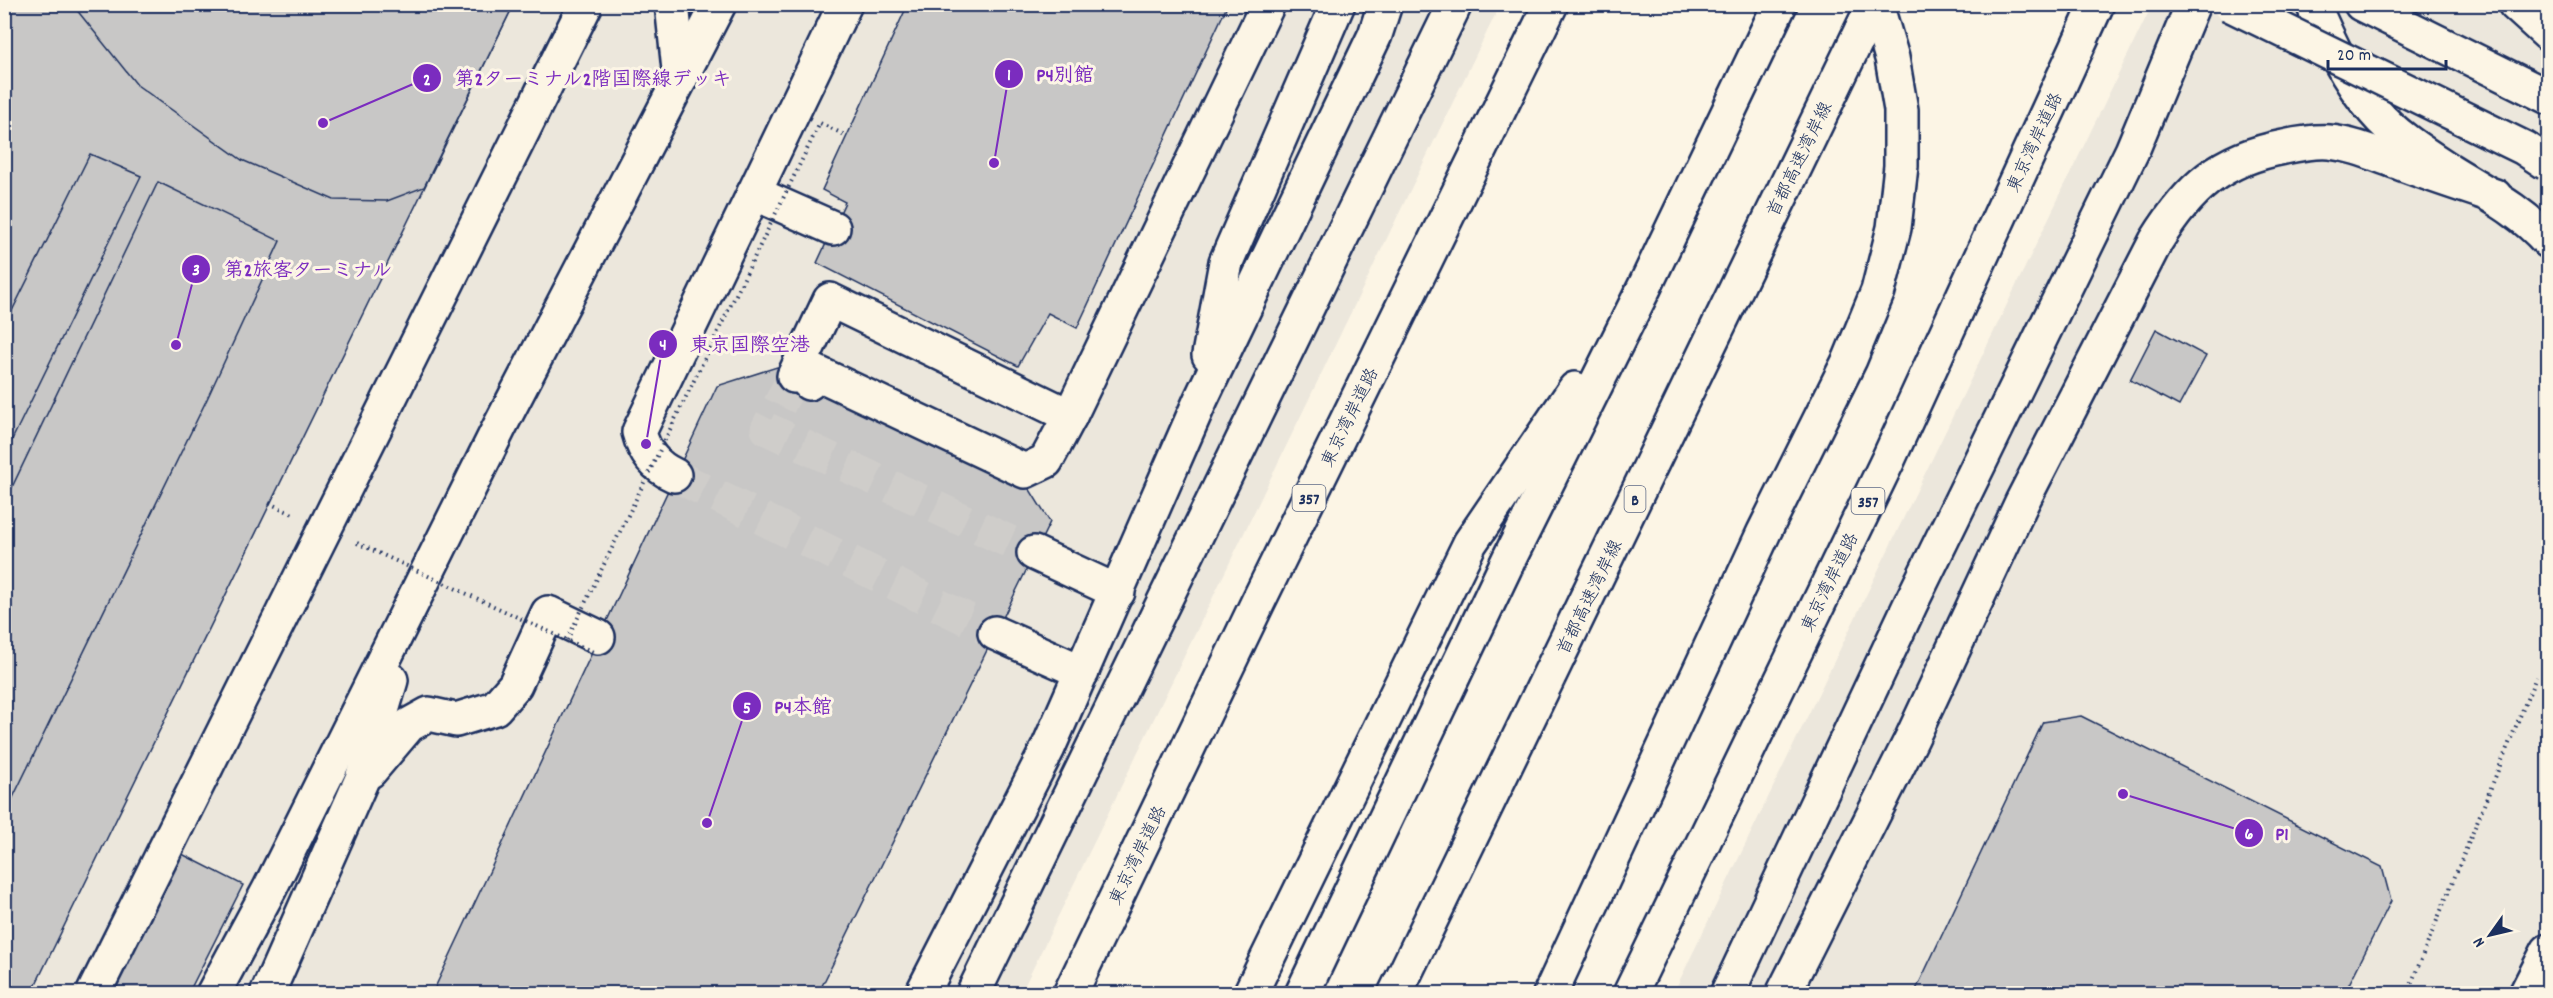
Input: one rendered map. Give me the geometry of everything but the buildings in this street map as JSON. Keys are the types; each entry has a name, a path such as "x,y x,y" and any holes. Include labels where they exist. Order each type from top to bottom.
{"main road":[{"path":"93,993 586,4"},
{"path":"672,4 680,79"},
{"path":"213,993 270,888 412,607 500,426 719,4"},
{"path":"674,475 662,469 643,446 639,432 845,4"},
{"path":"1070,416 830,300 801,379 815,372 1025,471 1047,461 1070,416 1268,4"},
{"path":"1201,399 1226,262 1338,4"},
{"path":"922,993 1048,748 1201,399 1375,35 1385,4"},
{"path":"973,993 1455,4"},
{"name":"東京湾岸道路","path":"1070,993 1551,4"},
{"path":"1302,993 1509,559 1645,286 1780,4"},
{"path":"1550,993 1764,532 1850,359 1878,291 1894,228 1901,166 1901,110 1892,58 1875,4"},
{"name":"首都高速湾岸線","path":"1395,993 1875,4"},
{"name":"東京湾岸道路","path":"1630,993 1888,460 2097,4"},
{"path":"1727,993 1911,603 2132,151 2193,4"},
{"path":"2229,4 2524,148 2548,164"},
{"path":"2313,4 2332,49 2374,112 2413,146 2495,196 2539,230 2548,242"},
{"path":"2361,4 2548,97"},
{"path":"2515,4 2548,34"},
{"path":"1783,993 1912,738 2022,502 2156,241 2176,209 2197,186 2238,161 2259,152 2296,144 2329,142 2368,152 2495,196"},
{"path":"754,193 833,228"},
{"path":"1250,993 1470,543 1645,286"},
{"path":"1034,553 1118,592"},
{"path":"267,993 362,780 412,607"},
{"path":"362,780 409,725 429,714 456,720 495,708 515,685 548,613 586,643"},
{"path":"995,633 1082,672"}],"path":[{"path":"354,542 586,643 820,123 847,136"},
{"path":"269,503 301,517"},
{"path":"2407,993 2536,677"}],"shaded area":[{"path":"5,5 1500,5 1021,993 5,994"},
{"path":"2152,5 2548,5 2548,993 1673,994"}],"tunnel":[{"path":"794,376 767,429 1034,553"},
{"path":"674,475 995,633"}],"place":[{"name":"第2ターミナル2階国際線デッキ","path":"323,123"},
{"name":"P4別館","path":"994,163"},
{"name":"第2旅客ターミナル","path":"176,345"},
{"name":"東京国際空港","path":"646,444"},
{"name":"P1","path":"2123,794"},
{"name":"P4本館","path":"707,823"}]}
